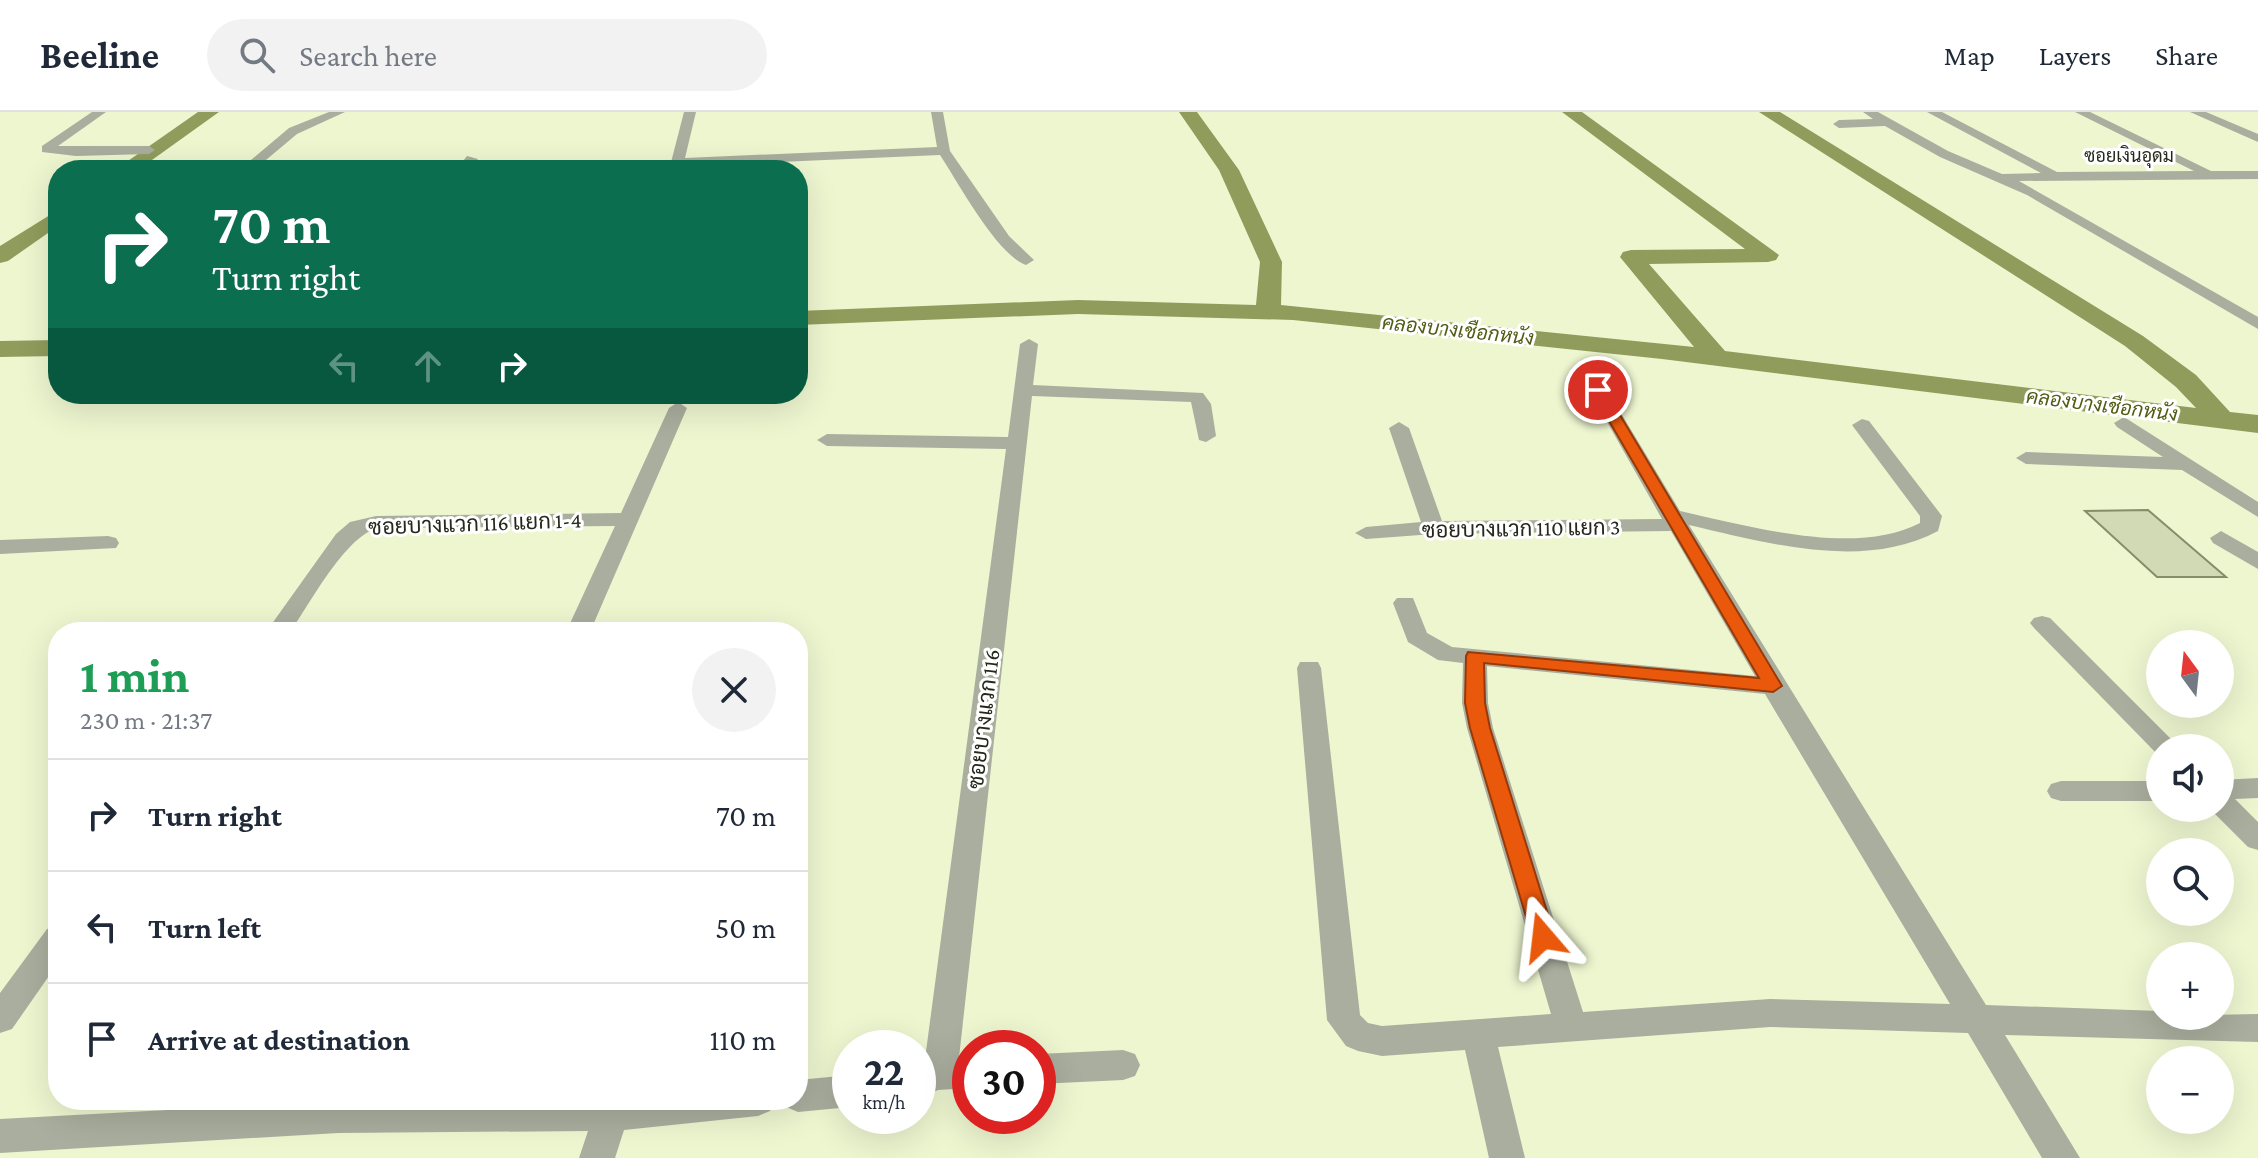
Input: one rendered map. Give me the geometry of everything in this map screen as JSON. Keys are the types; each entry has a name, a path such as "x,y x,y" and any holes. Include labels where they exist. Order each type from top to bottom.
{"street":[{"path":"100,112 46,149 76,152 149,150"},
{"path":"258,160 293,131 339,112"},
{"path":"679,160 690,112"},
{"path":"937,112 944,151 1004,239 1026,260"},
{"path":"1869,112 1944,154 2032,192 2258,324"},
{"path":"1933,112 2054,175"},
{"path":"2081,112 2212,174"},
{"path":"2196,112 2258,138"},
{"path":"1839,124 1888,122"},
{"path":"784,160 944,151"},
{"name":"ซอยเงินอุดม","path":"2000,178 2258,175"},
{"name":"ซอยบางแวก 116","path":"936,1068 941,1063 1029,344"},
{"path":"1024,390 1196,397 1202,404 1206,436"},
{"path":"1598,390 1773,686 2062,1158"},
{"path":"583,622 678,408"},
{"path":"2124,423 2258,511"},
{"name":"ซอยบางแวก 110 แยก 3","path":"1366,533 1673,520 1818,542 1888,541 1919,535 1930,526 1931,516 1862,425"},
{"path":"1399,428 1434,528"},
{"path":"827,440 1017,443"},
{"path":"2026,458 2186,464"},
{"name":"ซอยบางแวก 116 แยก 1-4","path":"285,622 344,539 358,527 376,522 629,519"},
{"path":"2221,538 2258,562"},
{"path":"0,547 108,543"},
{"path":"1405,603 1417,637 1447,654 1773,686"},
{"path":"2042,623 2153,734"},
{"path":"1475,656 1475,703 1480,728 1571,1027"},
{"path":"1309,668 1344,1020 1358,1036 1382,1041 1770,1013 2258,1028"},
{"path":"2234,789 2258,788"},
{"path":"2061,791 2146,791"},
{"path":"2234,816 2258,839"},
{"path":"0,1019 48,965"},
{"path":"1478,1034 1507,1158"},
{"path":"1056,1068 1123,1065"},
{"path":"808,1095 832,1093"},
{"path":"0,1136 318,1110"},
{"path":"419,1110 611,1115 660,1110"},
{"path":"597,1158 611,1115"}],"building":[{"path":"2148,510 2226,577 2157,577 2085,511"}],"waterway":[{"path":"140,160 210,112"},
{"path":"1188,112 1229,170 1271,262 1268,312"},
{"path":"1571,112 1768,255 1631,257 1717,358"},
{"path":"1768,112 2134,341 2186,381 2222,420"},
{"path":"0,256 48,223"},
{"name":"คลองบางเชือกหนัง","path":"808,318 1078,307 1268,312"},
{"name":"คลองบางเชือกหนัง","path":"1268,312 1717,358"},
{"name":"คลองบางเชือกหนัง","path":"0,349 48,348"},
{"name":"คลองบางเชือกหนัง","path":"1717,358 2222,420"},
{"name":"คลองบางเชือกหนัง","path":"2222,420 2258,424"}],"route":[{"path":"1543,937 1480,728 1475,703 1475,656 1773,686 1598,390"}]}
